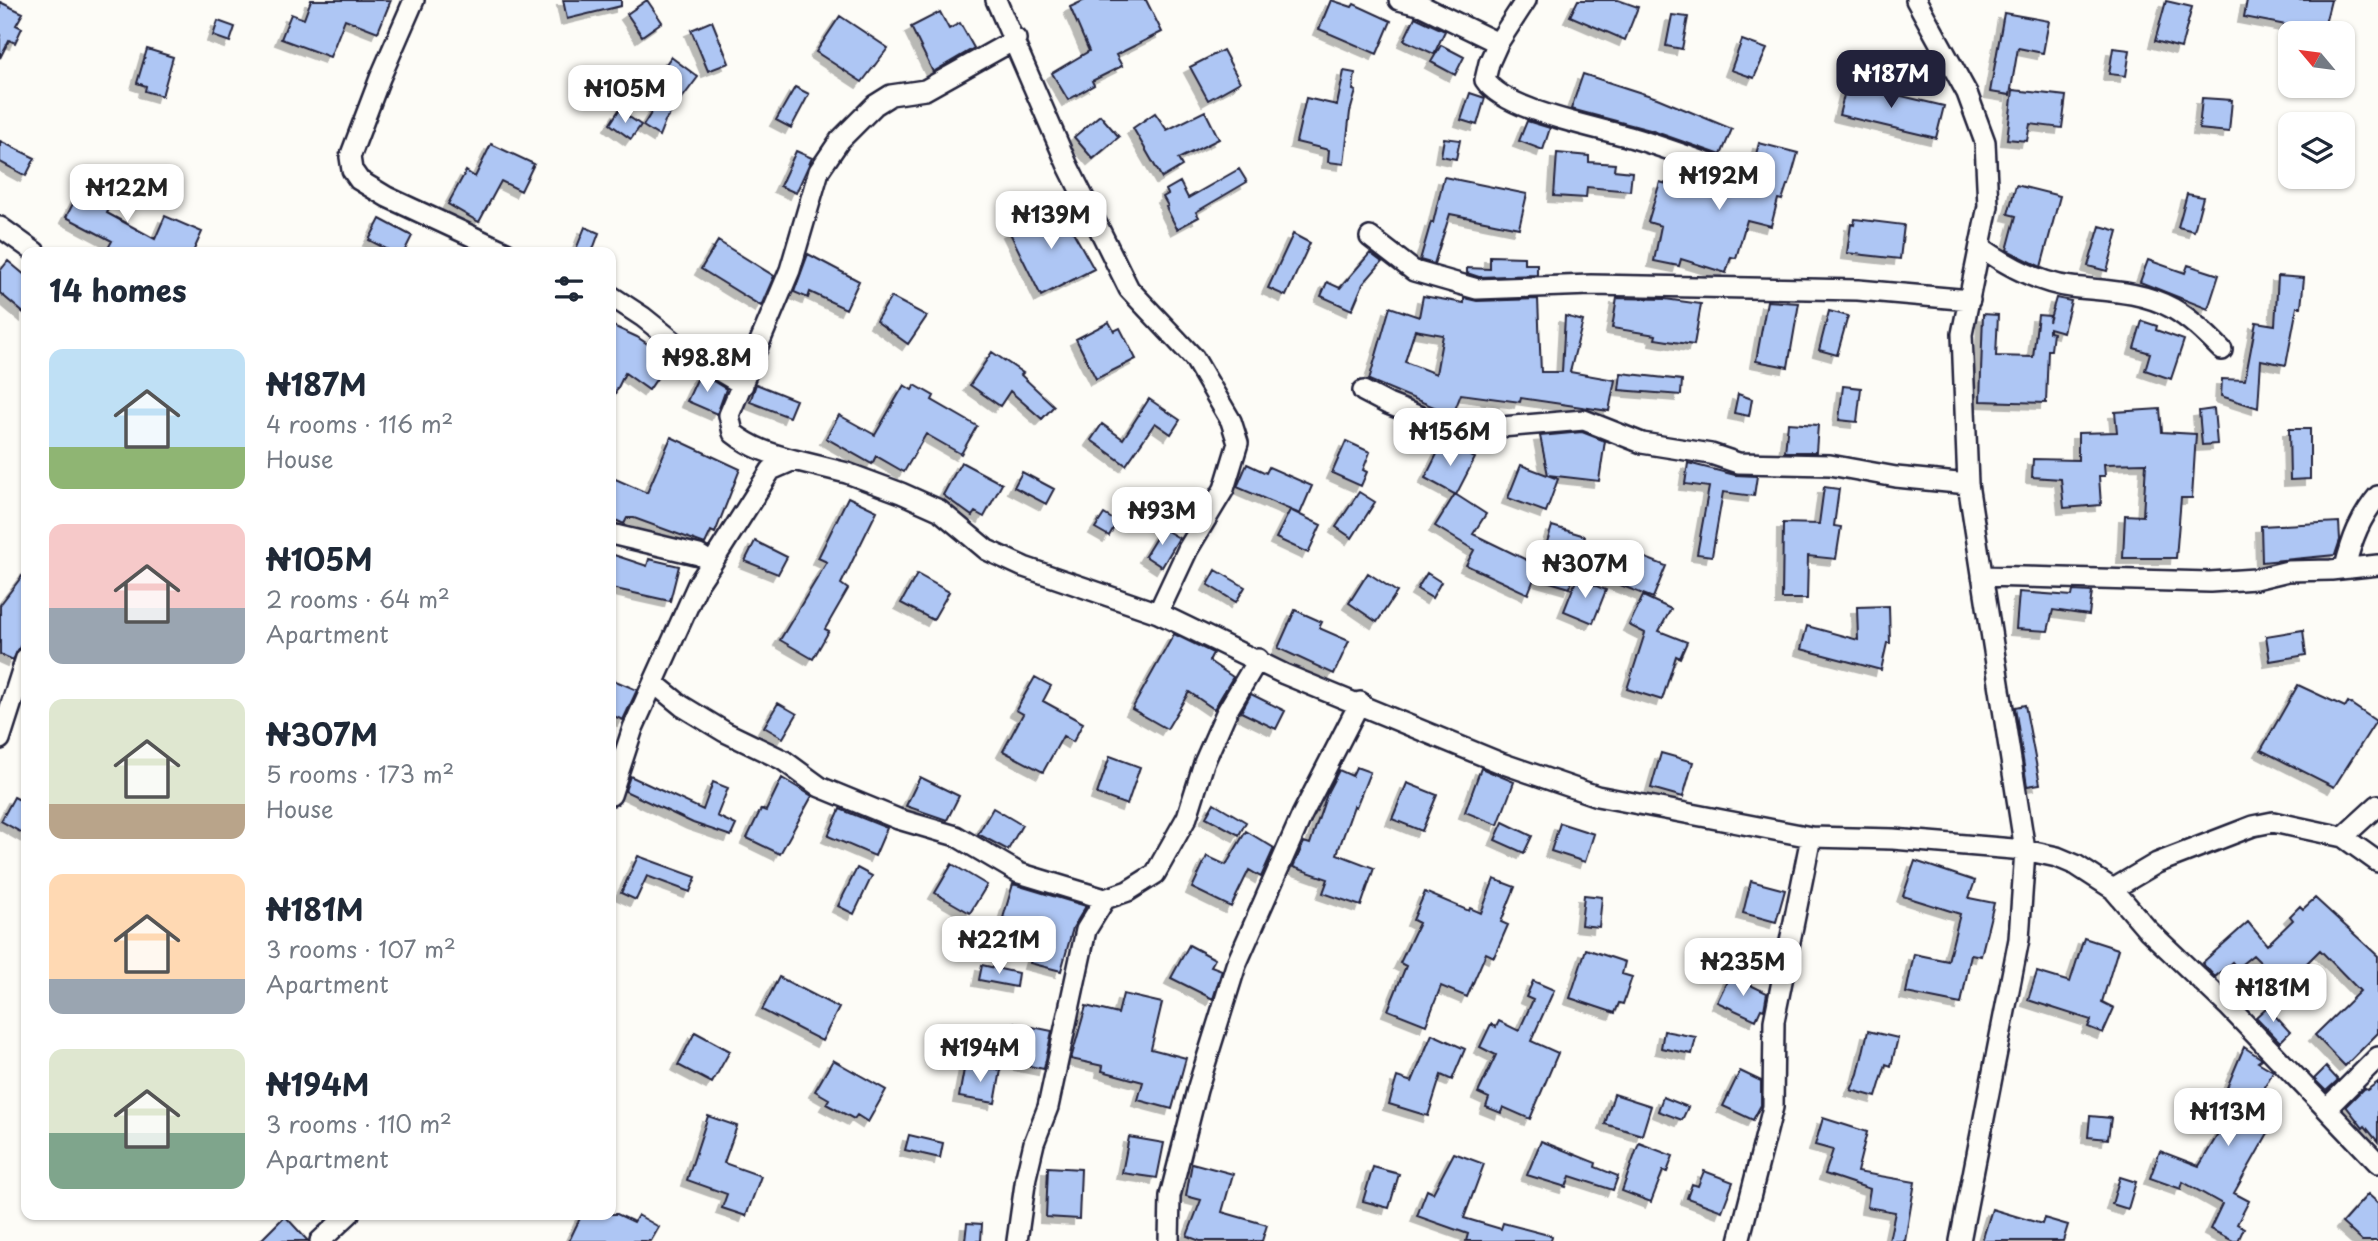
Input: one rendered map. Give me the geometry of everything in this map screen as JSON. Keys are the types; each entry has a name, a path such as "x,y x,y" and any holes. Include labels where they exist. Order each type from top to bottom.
{"street":[{"path":"414,0 350,158 352,170 359,180 387,197 495,247"},
{"path":"996,0 1016,38 1067,164 1129,289 1194,358 1231,421 1238,443 1224,489 1188,549 1158,614"},
{"path":"1399,0 1422,6 1499,43"},
{"path":"1526,0 1489,63 1485,80 1493,92 1512,102 1594,130 1630,137 1735,173"},
{"path":"1916,0 1967,93 1985,142 1988,206 1982,248 1962,334 1968,484 2025,850 2019,939 1960,1241"},
{"path":"1016,38 925,90 891,96 875,105 840,140 819,171 790,270 729,415 733,433 755,449 847,473 939,510 988,550 1024,567 1158,614 1258,659 1284,674 1360,702 1501,763 1597,796 1811,837 1893,839 2025,850 2076,865 2113,889 2148,930 2328,1107 2378,1163"},
{"path":"0,227 28,247"},
{"path":"1370,237 1414,271 1477,289 1591,285 1858,290 1970,300"},
{"path":"1982,248 2040,279 2070,286 2115,289 2169,307 2194,322 2222,350"},
{"path":"616,299 683,349 743,385"},
{"path":"1363,391 1430,421 1466,430 1584,420 1642,443 1711,454 1738,463 1830,465 1896,477 1968,484"},
{"path":"616,779 633,728 698,584 771,470 794,460"},
{"path":"2344,567 2354,533 2364,513 2378,496"},
{"path":"616,535 699,555 712,563"},
{"path":"1982,576 2210,582 2255,579 2288,570 2331,570 2378,565"},
{"path":"655,684 682,706 726,732 783,760 820,787 898,819 956,836 1019,873 1105,899 1128,891 1155,874 1186,817 1204,763 1226,713 1258,659"},
{"path":"0,739 21,674"},
{"path":"1169,1241 1170,1196 1197,1090 1236,965 1302,815 1360,702"},
{"path":"2343,837 2378,805"},
{"path":"2113,889 2157,863 2253,826 2273,822 2343,837 2378,862"},
{"path":"1739,1241 1773,1107 1774,1021 1811,837"},
{"path":"1017,1241 1026,1177 1034,1143 1048,1107 1086,930 1105,899"},
{"path":"2328,1107 2378,1056"},
{"path":"320,1241 343,1220"}],"building":[{"path":"311,0 391,0 378,32 345,19 330,57 281,39 291,14 304,19"},
{"path":"563,0 621,0 621,6 567,19"},
{"path":"647,0 662,22 642,36 627,14"},
{"path":"1085,0 1146,0 1162,32 1116,55 1122,66 1092,81 1094,85 1068,100 1052,73 1089,51 1070,7"},
{"path":"1331,0 1352,7 1354,4 1391,21 1377,54 1319,29"},
{"path":"1578,0 1618,0 1638,7 1625,40 1570,16"},
{"path":"2247,0 2331,0 2326,21 2278,21 2278,23 2244,17"},
{"path":"2166,1 2192,7 2181,48 2155,41"},
{"path":"0,2 23,13 16,25 22,28 15,43 9,40 0,58"},
{"path":"940,12 949,29 960,23 974,48 933,72 911,27"},
{"path":"2004,13 2049,21 2043,53 2018,48 2010,95 1990,92"},
{"path":"1672,15 1688,17 1682,49 1666,46"},
{"path":"840,16 888,48 862,82 816,52"},
{"path":"1415,17 1445,31 1434,54 1404,40"},
{"path":"218,21 235,27 230,42 213,36"},
{"path":"712,21 729,63 708,71 691,30"},
{"path":"1742,40 1767,49 1754,78 1731,70"},
{"path":"1441,45 1464,57 1455,75 1431,62"},
{"path":"2113,48 2130,50 2126,76 2109,74"},
{"path":"147,49 173,57 162,96 145,91 146,86 137,83"},
{"path":"1223,50 1240,82 1208,100 1190,67"},
{"path":"671,57 698,77 665,121 659,136 643,126 661,97 649,88"},
{"path":"1344,71 1355,73 1353,90 1356,91 1350,112 1344,164 1328,162 1329,150 1296,142 1306,98 1337,105"},
{"path":"1583,74 1657,98 1732,129 1721,155 1650,130 1571,109"},
{"path":"1847,83 1944,106 1936,138 1839,115"},
{"path":"795,87 809,94 791,128 776,120"},
{"path":"2013,90 2066,96 2062,128 2030,124 2027,141 2007,139"},
{"path":"1470,93 1485,98 1477,125 1461,120"},
{"path":"2202,98 2232,100 2229,132 2199,129"},
{"path":"619,110 641,125 631,139 610,124"},
{"path":"1205,111 1219,139 1178,159 1182,166 1162,178 1133,128 1155,113 1167,130"},
{"path":"1100,115 1119,137 1093,159 1074,137"},
{"path":"1527,121 1550,128 1543,150 1519,141"},
{"path":"1444,138 1460,140 1456,159 1441,156"},
{"path":"0,141 35,158 26,176 0,162"},
{"path":"1759,143 1798,153 1789,185 1782,200 1778,199 1771,226 1747,220 1736,258 1731,257 1726,273 1681,259 1679,266 1654,261 1661,226 1648,222 1660,182 1696,193 1702,174 1731,185 1748,185"},
{"path":"491,144 534,164 521,191 501,181 479,222 448,204 466,171 475,177"},
{"path":"796,151 812,158 796,193 780,186"},
{"path":"1557,153 1589,156 1589,162 1615,164 1614,170 1632,172 1630,191 1587,187 1586,198 1554,196"},
{"path":"1239,169 1247,182 1196,212 1199,217 1177,229 1163,197 1168,194 1166,190 1180,182 1188,198"},
{"path":"88,175 118,191 107,213 155,239 165,216 202,232 195,247 109,247 112,241 66,217"},
{"path":"1444,177 1527,194 1519,228 1450,214 1434,264 1420,260 1431,222 1433,223"},
{"path":"2016,185 2060,196 2041,267 2007,250 2016,216 2008,214"},
{"path":"2187,194 2203,197 2194,231 2178,227"},
{"path":"1058,205 1094,269 1041,296 1009,231"},
{"path":"380,219 412,236 406,247 382,247 369,240"},
{"path":"1855,219 1904,225 1900,259 1847,253 1851,224 1854,225"},
{"path":"2100,226 2118,231 2107,271 2088,266"},
{"path":"585,227 599,233 594,247 577,247"},
{"path":"1293,234 1310,243 1286,296 1268,288"},
{"path":"718,241 774,276 761,306 701,269"},
{"path":"1370,253 1382,262 1363,284 1352,310 1321,296 1327,282 1340,288"},
{"path":"808,254 859,281 846,309 810,292 808,298 794,292"},
{"path":"1490,256 1524,257 1524,264 1537,264 1537,275 1479,277 1467,273 1467,268 1490,269"},
{"path":"2148,260 2185,273 2188,265 2219,275 2208,309 2140,282"},
{"path":"8,261 21,272 21,311 0,293 0,271"},
{"path":"2278,276 2304,278 2301,307 2297,307 2286,365 2261,360 2258,408 2221,396 2222,379 2245,380 2256,322 2275,325"},
{"path":"1423,296 1464,303 1464,298 1477,301 1538,299 1541,372 1562,372 1565,316 1583,321 1570,372 1615,380 1609,411 1521,398 1520,402 1461,394 1453,415 1369,380 1390,307 1419,317","holes":["1415,330 1443,335 1436,374 1405,362"]},
{"path":"891,297 927,316 908,344 876,321"},
{"path":"1617,298 1665,299 1701,304 1694,345 1612,328"},
{"path":"2056,298 2071,301 2063,332 2049,328 2049,332 2053,333 2051,350 2048,350 2046,403 1980,401 1983,314 1998,315 1996,356 2033,357 2038,315 2050,316 2049,322"},
{"path":"1767,301 1799,303 1788,367 1756,361"},
{"path":"1829,311 1848,316 1837,355 1819,350"},
{"path":"2142,321 2157,326 2156,330 2184,340 2171,379 2145,370 2150,353 2134,348"},
{"path":"1109,322 1114,331 1120,328 1136,359 1096,379 1076,339"},
{"path":"616,327 637,337 670,359 649,390 625,373 616,392"},
{"path":"992,352 1023,373 1021,375 1054,406 1042,419 1010,391 1000,406 970,385"},
{"path":"700,373 726,389 717,414 687,401"},
{"path":"1621,373 1682,380 1681,395 1619,390"},
{"path":"756,384 796,400 789,417 750,402"},
{"path":"904,385 912,390 915,385 934,396 932,400 977,426 961,454 926,434 904,472 876,456 872,464 826,438 839,415 875,435"},
{"path":"1843,386 1861,388 1857,422 1839,420"},
{"path":"1738,394 1752,399 1749,416 1734,413"},
{"path":"1149,399 1180,420 1171,434 1155,423 1126,465 1091,440 1102,424 1123,439"},
{"path":"2160,409 2162,432 2196,434 2192,498 2181,498 2176,558 2123,558 2125,515 2143,516 2146,463 2104,464 2105,476 2099,476 2101,505 2064,508 2061,479 2032,477 2033,459 2078,460 2078,433 2117,432 2115,412"},
{"path":"2214,409 2217,444 2202,445 2199,411"},
{"path":"1788,423 1818,425 1816,452 1785,452"},
{"path":"2289,429 2310,429 2310,479 2290,480"},
{"path":"1582,432 1605,441 1599,481 1548,475 1540,436"},
{"path":"671,437 740,469 715,533 711,531 705,544 634,518 627,518 624,524 616,520 616,479 647,493"},
{"path":"1346,441 1370,452 1363,470 1367,472 1361,486 1332,473"},
{"path":"1443,442 1475,458 1456,495 1425,478"},
{"path":"961,462 1002,484 984,517 975,512 972,516 943,495"},
{"path":"1688,463 1735,475 1757,476 1754,496 1723,492 1712,556 1697,554 1709,487 1685,484"},
{"path":"1247,464 1266,473 1269,467 1312,486 1300,514 1237,487"},
{"path":"1521,465 1558,479 1546,512 1508,498"},
{"path":"1022,472 1054,489 1046,504 1014,487"},
{"path":"1824,487 1839,489 1834,526 1841,527 1836,559 1808,556 1807,599 1782,599 1783,523 1819,524"},
{"path":"1359,492 1375,502 1352,538 1336,527"},
{"path":"1455,494 1486,514 1473,534 1539,566 1528,594 1466,565 1474,550 1435,526"},
{"path":"848,497 877,511 841,584 848,589 825,629 829,631 813,659 780,640 827,562 818,558"},
{"path":"1290,510 1321,525 1308,553 1276,538"},
{"path":"1104,514 1117,522 1109,536 1095,528"},
{"path":"2339,522 2340,540 2335,555 2262,562 2261,526"},
{"path":"1552,526 1585,536 1570,588 1536,578"},
{"path":"1162,528 1179,538 1162,567 1145,556"},
{"path":"755,541 787,557 778,574 745,561"},
{"path":"1623,549 1666,566 1653,598 1610,581"},
{"path":"616,556 647,566 649,559 679,566 670,601 616,589"},
{"path":"1216,570 1245,587 1236,602 1208,585"},
{"path":"1368,573 1397,592 1377,622 1349,603"},
{"path":"1427,573 1441,582 1432,598 1417,589"},
{"path":"917,574 949,592 933,620 901,603"},
{"path":"21,578 21,645 13,660 0,654 0,605"},
{"path":"1577,578 1606,590 1593,623 1564,611"},
{"path":"2073,591 2092,592 2089,615 2053,610 2048,631 2016,629 2019,592 2072,596"},
{"path":"1643,596 1671,609 1659,631 1687,642 1680,658 1676,656 1662,700 1627,689 1645,633 1629,625"},
{"path":"1889,606 1890,643 1887,643 1881,670 1801,649 1807,626 1858,640 1857,607"},
{"path":"1295,610 1322,622 1319,628 1349,641 1334,674 1278,648"},
{"path":"2303,630 2306,655 2270,661 2266,636"},
{"path":"1174,634 1213,653 1209,661 1233,677 1214,709 1189,692 1167,729 1132,709"},
{"path":"1035,677 1051,686 1043,701 1083,723 1073,742 1063,736 1043,772 1003,751 1023,714 1016,710"},
{"path":"616,681 637,690 623,720 616,717"},
{"path":"2298,685 2345,707 2348,702 2376,721 2334,787 2261,750"},
{"path":"1251,694 1285,711 1276,729 1241,712"},
{"path":"778,703 797,714 783,738 764,727"},
{"path":"2025,705 2040,784 2027,786 2015,707"},
{"path":"1661,753 1693,762 1683,797 1651,788"},
{"path":"1110,756 1140,767 1127,805 1097,794"},
{"path":"1356,767 1370,772 1356,807 1354,806 1337,854 1374,868 1361,906 1323,893 1328,879 1293,867 1304,842 1310,844 1328,791 1339,770 1352,776"},
{"path":"1481,768 1514,782 1498,825 1465,812"},
{"path":"630,776 703,810 713,782 728,788 717,816 736,825 731,836 693,823 625,791"},
{"path":"920,777 959,796 947,820 906,806"},
{"path":"782,778 812,796 780,854 747,838 761,809 766,811"},
{"path":"1407,783 1437,795 1422,831 1392,819"},
{"path":"14,797 21,800 21,832 1,821"},
{"path":"1214,803 1246,822 1239,835 1206,817"},
{"path":"993,808 1022,825 1008,850 978,834"},
{"path":"840,809 887,828 875,856 828,836"},
{"path":"1503,822 1532,836 1524,853 1495,840"},
{"path":"1560,823 1594,834 1585,862 1551,851"},
{"path":"1246,831 1274,848 1261,877 1249,870 1231,907 1192,888 1207,856 1226,865"},
{"path":"638,856 696,877 690,892 647,876 636,900 621,893"},
{"path":"1915,861 1975,881 1969,898 1994,903 1981,956 1971,954 1961,1004 1906,993 1914,954 1948,961 1960,914 1903,896"},
{"path":"952,864 987,885 970,913 935,893"},
{"path":"857,868 872,876 854,914 838,906"},
{"path":"1494,879 1515,887 1501,922 1508,925 1494,957 1486,953 1467,997 1441,986 1426,1025 1388,1010 1406,966 1400,963 1419,923 1413,920 1425,892 1469,911 1470,908 1481,913"},
{"path":"1751,881 1785,890 1776,922 1743,913"},
{"path":"1013,884 1086,906 1073,928 1061,971 1030,963 1040,928 1003,918"},
{"path":"1584,895 1602,897 1599,927 1581,925"},
{"path":"2315,898 2378,956 2378,1033 2345,1066 2315,1035 2360,991 2320,950 2284,986 2253,955 2237,968 2232,962 2215,977 2202,963 2248,922 2267,945 2293,920 2290,916 2300,906 2303,909"},
{"path":"2084,938 2118,949 2102,1002 2114,1008 2103,1033 2088,1027 2091,1020 2028,1000 2037,972 2070,982"},
{"path":"1189,945 1215,959 1211,966 1222,970 1213,999 1171,978"},
{"path":"1586,949 1625,962 1622,974 1632,977 1623,1004 1619,1003 1615,1013 1570,998"},
{"path":"982,965 1018,973 1016,987 979,980"},
{"path":"1730,975 1767,993 1764,1010 1761,1009 1756,1020 1717,1002"},
{"path":"779,977 839,1008 822,1041 762,1010"},
{"path":"1533,981 1554,990 1531,1041 1558,1053 1530,1119 1503,1107 1501,1113 1486,1107 1489,1098 1478,1093 1496,1055 1480,1047 1491,1024 1496,1027 1499,1021 1519,1031 1533,1000 1526,997"},
{"path":"1123,994 1162,1003 1151,1049 1186,1058 1172,1109 1138,1100 1143,1082 1102,1071 1103,1066 1071,1059 1086,1006 1118,1014"},
{"path":"2267,1007 2290,1032 2280,1042 2256,1017"},
{"path":"1013,1023 1052,1031 1044,1069 1005,1061"},
{"path":"1664,1031 1696,1037 1692,1054 1661,1048"},
{"path":"1868,1031 1898,1038 1891,1066 1886,1064 1876,1097 1851,1090 1858,1074"},
{"path":"695,1032 730,1051 712,1083 678,1065"},
{"path":"1432,1034 1465,1049 1452,1080 1441,1075 1428,1116 1389,1104 1397,1077 1412,1082"},
{"path":"2244,1047 2262,1059 2258,1062 2273,1071 2257,1103 2276,1119 2234,1193 2249,1201 2237,1224 2244,1228 2238,1241 2233,1241 2210,1229 2222,1204 2183,1182 2181,1189 2150,1178 2160,1151 2199,1166 2232,1111 2220,1104"},
{"path":"833,1060 886,1090 868,1122 857,1115 854,1119 826,1104 829,1099 815,1091"},
{"path":"965,1064 1001,1070 995,1103 959,1097"},
{"path":"2326,1067 2338,1080 2326,1091 2314,1079"},
{"path":"1740,1071 1761,1081 1761,1105 1753,1120 1723,1106"},
{"path":"2378,1082 2378,1142 2346,1106 2364,1088 2367,1090"},
{"path":"1614,1094 1651,1106 1642,1135 1605,1124"},
{"path":"1663,1097 1688,1107 1682,1120 1658,1111"},
{"path":"708,1116 737,1126 724,1163 761,1176 746,1216 722,1208 727,1194 687,1180"},
{"path":"2090,1116 2111,1118 2108,1139 2088,1137"},
{"path":"1823,1118 1867,1132 1857,1172 1915,1182 1905,1241 1889,1241 1895,1212 1867,1207 1870,1189 1825,1174 1833,1150 1815,1145"},
{"path":"909,1135 943,1143 940,1158 905,1150"},
{"path":"1129,1137 1164,1143 1157,1178 1122,1173"},
{"path":"1541,1141 1596,1163 1595,1167 1618,1176 1613,1190 1570,1176 1566,1187 1527,1175"},
{"path":"1639,1143 1673,1156 1667,1172 1663,1171 1651,1202 1622,1191"},
{"path":"1454,1153 1484,1164 1464,1218 1501,1229 1503,1223 1552,1236 1551,1241 1466,1241 1468,1234 1417,1216 1427,1190 1433,1193"},
{"path":"1192,1163 1233,1174 1222,1212 1267,1225 1262,1241 1200,1241 1187,1236 1201,1200 1186,1196"},
{"path":"1048,1167 1081,1169 1079,1219 1046,1217"},
{"path":"1373,1167 1399,1174 1389,1208 1363,1201"},
{"path":"1704,1171 1733,1182 1722,1211 1687,1198 1692,1184 1698,1186"},
{"path":"2120,1177 2136,1182 2128,1209 2112,1204"},
{"path":"2368,1194 2378,1203 2378,1241 2362,1241 2342,1223"},
{"path":"1992,1209 2042,1224 2044,1218 2068,1225 2063,1241 1982,1241"},
{"path":"616,1214 634,1222 638,1215 659,1227 651,1241 569,1241 579,1220 616,1220"},
{"path":"281,1220 289,1220 308,1241 260,1241"},
{"path":"967,1223 982,1224 981,1241 965,1241"}]}
